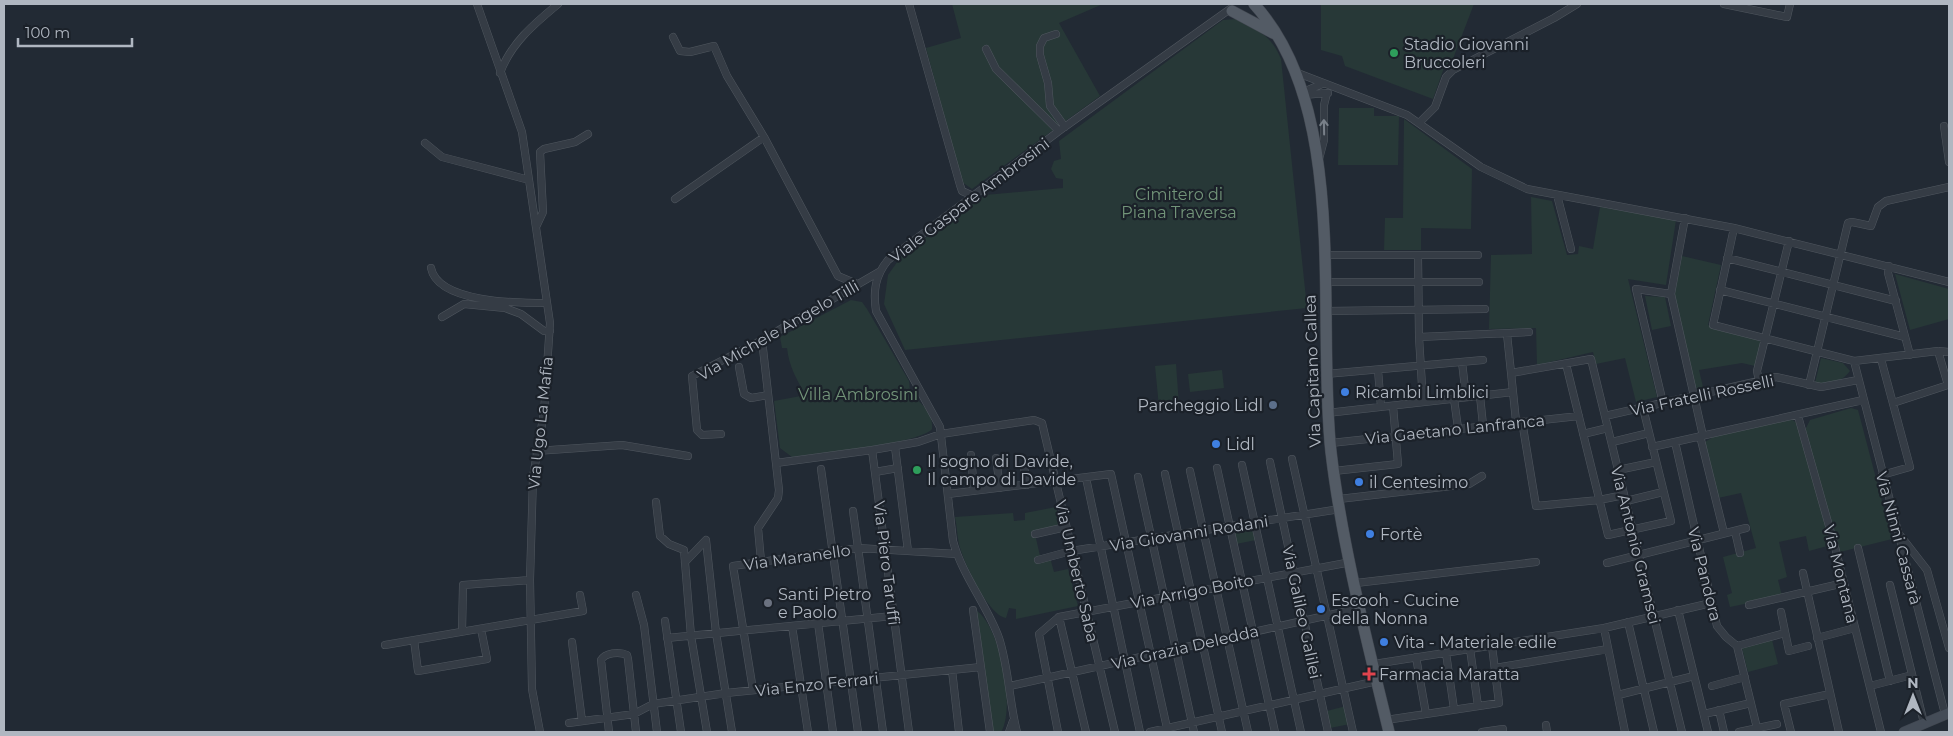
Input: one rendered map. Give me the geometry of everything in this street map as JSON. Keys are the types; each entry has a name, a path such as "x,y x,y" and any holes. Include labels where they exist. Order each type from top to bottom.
{"main road":[{"path":"1228,7 1242,11 1248,4"},
{"name":"Via Capitano Callea","path":"1254,4 1271,23 1280,38 1295,72 1312,120 1318,162 1324,255 1327,413 1330,443 1351,562 1389,732"},
{"path":"1228,7 1270,29 1280,38"},
{"path":"1904,732 1921,727 1947,713"}],"street":[{"name":"Via Ugo La Mafia","path":"477,4 522,132 548,304 550,331 544,412 533,477 529,622 532,689 540,732"},
{"path":"500,73 505,61 523,34 558,4"},
{"path":"909,4 960,185 962,190 973,196"},
{"path":"1419,123 1435,107 1446,77 1453,70 1578,4"},
{"path":"1724,4 1787,17 1790,4"},
{"name":"Viale Gaspare Ambrosini","path":"1016,732 1010,686 1000,641 990,614 957,554 953,541 940,426 876,311 875,291 879,272 888,260 1228,7"},
{"path":"1056,34 1044,38 1039,50 1048,83 1050,106 1062,129"},
{"path":"673,37 680,51 690,52 714,46 727,76 764,137 838,276 858,284"},
{"path":"986,49 996,69 1062,129"},
{"path":"1295,72 1322,84 1403,113 1496,176 1527,189 1734,228 1949,282"},
{"path":"1303,95 1308,90 1322,84"},
{"path":"1303,95 1341,90"},
{"path":"1318,162 1324,140 1324,105 1327,93"},
{"path":"1944,126 1949,162"},
{"path":"536,228 543,212 540,152 544,148 581,141 588,134"},
{"path":"675,199 764,137"},
{"path":"424,143 442,157 529,180"},
{"path":"1809,385 1849,223 1871,226 1878,207 1886,201 1949,187"},
{"path":"1557,195 1570,249"},
{"path":"1684,218 1670,294 1724,533"},
{"path":"1734,228 1713,325 1854,361 1949,352"},
{"path":"1759,380 1757,371 1789,241"},
{"path":"1324,255 1478,255"},
{"path":"1418,255 1420,367 1423,402"},
{"path":"1727,258 1896,301"},
{"path":"1889,266 1888,272 1910,355"},
{"path":"431,268 435,279 440,284 461,295 548,304"},
{"name":"Via Michele Angelo Tilli","path":"721,434 702,435 697,430 692,376 762,340 879,272"},
{"path":"1325,282 1479,282"},
{"path":"1663,403 1636,289 1670,294"},
{"path":"1720,290 1905,337"},
{"path":"442,317 464,304 505,308 521,314 544,331 550,331"},
{"path":"1325,311 1485,309"},
{"path":"1419,337 1529,332"},
{"path":"1507,334 1513,392 1536,506 1625,498 1663,492"},
{"path":"761,561 756,532 778,498 779,483 762,340"},
{"path":"1893,403 1948,385 1938,352"},
{"name":"Via Antonio Gramsci","path":"1566,364 1591,358 1682,732"},
{"path":"1880,358 1910,467 1882,475"},
{"path":"1326,374 1483,360"},
{"name":"Via Ninni Cassarà","path":"1854,361 1897,532 1947,713"},
{"path":"1462,362 1466,397"},
{"path":"1511,374 1566,364 1608,535 1671,521 1643,408"},
{"path":"740,368 744,394 751,398 768,395"},
{"path":"1378,370 1381,407"},
{"name":"Via Fratelli Rosselli","path":"1605,416 1776,377 1821,388 1858,380"},
{"path":"1327,413 1513,392"},
{"path":"1480,396 1483,425"},
{"path":"1454,398 1458,428"},
{"path":"1652,447 1863,400"},
{"path":"1334,471 1398,464 1393,406"},
{"name":"Via Gaetano Lanfranca","path":"1330,443 1579,416"},
{"name":"Via Montana","path":"1798,416 1844,583 1881,732"},
{"name":"Via Umberto Saba","path":"941,434 1038,420 1044,426 1071,551 1115,732"},
{"path":"1583,434 1608,428"},
{"path":"1612,442 1649,433"},
{"path":"776,463 895,446 941,434"},
{"name":"Via Pandora","path":"1675,442 1711,603 1721,632 1737,646"},
{"path":"536,451 622,445 688,456"},
{"path":"895,446 908,551"},
{"name":"Via Piero Taruffi","path":"872,450 886,549 900,676 909,732"},
{"path":"971,455 974,491"},
{"path":"996,458 1000,488"},
{"path":"1292,459 1353,732"},
{"name":"Via Galileo Galilei","path":"1270,462 1328,732"},
{"path":"1618,470 1656,462"},
{"path":"1242,465 1301,732"},
{"path":"1024,467 1027,485"},
{"path":"875,472 898,468"},
{"path":"1217,468 1274,732"},
{"path":"821,469 834,550 858,732"},
{"path":"1190,471 1248,732"},
{"path":"948,494 1111,474 1168,728"},
{"path":"1165,474 1222,732"},
{"name":"Via Giovanni Rodani","path":"1038,560 1071,551 1305,515 1340,504 1469,484 1482,476"},
{"path":"1138,477 1194,732"},
{"path":"1086,478 1140,732"},
{"path":"656,502 660,536 669,544 684,550 691,636 707,732"},
{"path":"853,510 883,732"},
{"path":"1035,534 1066,527"},
{"path":"1607,563 1746,528"},
{"path":"1735,530 1740,553"},
{"path":"1897,532 1927,570 1949,648"},
{"path":"685,562 706,540 716,633 732,732"},
{"name":"Via Maranello","path":"753,690 733,566 858,548 957,554"},
{"path":"1858,548 1890,681"},
{"name":"Via Arrigo Boito","path":"1047,677 1039,634 1059,617 1351,562"},
{"path":"1356,583 1536,562"},
{"path":"1803,573 1838,732"},
{"path":"462,632 463,585 530,580"},
{"path":"1749,605 1844,583"},
{"path":"1890,585 1912,675 1921,727"},
{"path":"385,645 529,622 583,611 580,595"},
{"path":"636,595 644,625 657,732"},
{"path":"1374,664 1604,628 1711,603"},
{"name":"Via Grazia Deledda","path":"1010,686 1361,608"},
{"path":"973,610 990,732"},
{"path":"1678,610 1708,732"},
{"path":"1781,612 1790,651 1808,646"},
{"path":"668,638 893,616"},
{"path":"1059,617 1086,732"},
{"path":"665,621 681,732"},
{"path":"1628,622 1654,732"},
{"path":"818,623 833,732"},
{"path":"792,626 808,732"},
{"path":"1604,628 1625,732"},
{"path":"1818,638 1855,628"},
{"path":"414,640 418,671 488,658 481,629"},
{"path":"1757,728 1737,646 1786,633"},
{"path":"572,642 582,721"},
{"path":"1386,720 1499,703 1492,646"},
{"path":"1470,649 1478,706"},
{"path":"1495,668 1608,649"},
{"path":"609,732 601,660 607,655 623,652 627,655 636,732"},
{"path":"1446,653 1454,709"},
{"path":"1416,657 1426,714"},
{"name":"Via Enzo Ferrari","path":"653,704 726,693 981,667"},
{"path":"952,670 959,732"},
{"path":"1870,686 1912,675"},
{"path":"1618,695 1694,676"},
{"path":"1047,677 1058,732"},
{"path":"1712,686 1745,677"},
{"path":"1150,732 1377,681"},
{"path":"1790,732 1784,704 1830,694"},
{"path":"1704,714 1751,703"},
{"path":"569,723 634,714 653,704"},
{"path":"1719,710 1724,732"},
{"name":"Viale Gaspare Ambrosini","path":"1011,732 1014,720"},
{"name":"Viale Gaspare Ambrosini","path":"1014,720 1021,732"},
{"path":"1739,732 1777,724"},
{"path":"1482,732 1503,729"}],"green space":[{"path":"952,4 1103,4 1059,23 1100,96 972,189 962,182 926,48 961,38"},
{"name":"Stadio Giovanni Bruccoleri","path":"1321,4 1474,4 1451,64 1445,65 1433,99 1345,66 1342,56 1321,50"},
{"name":"Cimitero di Piana Traversa","path":"1236,19 1263,34 1273,44 1281,59 1307,308 905,350 884,304 888,275 903,254 985,195 1063,188 1063,179 1056,178 1051,169 1054,161 1061,159 1059,141 1223,20"},
{"path":"1339,108 1374,108 1374,116 1399,116 1398,165 1338,165"},
{"path":"1404,119 1472,169 1471,229 1421,228 1421,250 1384,250 1385,218 1403,218"},
{"path":"1531,197 1552,201 1567,255 1578,254 1579,246 1593,249 1600,207 1676,220 1666,285 1628,279 1657,397 1636,402 1625,358 1596,364 1593,352 1537,365 1536,328 1489,329 1491,255 1532,254"},
{"path":"1682,256 1721,265 1708,325 1761,340 1755,366 1742,363 1699,370 1703,387 1693,389 1674,298"},
{"path":"1895,274 1949,289 1949,319 1910,330"},
{"path":"1645,296 1665,297 1671,326 1652,330"},
{"name":"Villa Ambrosini","path":"851,300 862,302 867,309 909,381 912,393 930,415 932,429 924,434 889,443 792,457 780,448 774,401 806,395 789,361 787,348 782,348 780,337"},
{"path":"1821,358 1843,363 1850,371 1843,378 1834,382 1825,384 1815,383"},
{"path":"1176,364 1179,405 1159,407 1155,366"},
{"path":"1222,370 1224,388 1190,392 1188,374"},
{"path":"1851,408 1858,410 1892,539 1840,552 1805,430 1810,420"},
{"path":"1791,419 1797,423 1831,545 1809,551 1806,536 1779,542 1787,577 1778,580 1782,596 1730,607 1727,595 1732,593 1723,557 1756,548 1741,493 1718,498 1705,442 1713,437"},
{"path":"1056,507 1061,529 1035,534 1040,556 1049,554 1054,572 1068,569 1078,606 1016,619 1016,609 1009,608 1006,618 999,615 984,598 966,562 959,544 955,517 1013,513 1014,521 1025,520 1025,513"},
{"path":"1254,527 1256,540 1236,544 1234,531"},
{"path":"977,611 993,633 1003,669 1007,705 1005,721 1001,732 993,732"},
{"path":"1772,640 1778,664 1748,672 1742,648"},
{"path":"1346,706 1350,724 1330,728 1327,711"}],"place":[{"name":"Stadio Giovanni Bruccoleri","path":"1394,53"},
{"name":"Ricambi Limblici","path":"1345,392"},
{"name":"Parcheggio Lidl","path":"1273,405"},
{"name":"Lidl","path":"1216,444"},
{"name":"Il sogno di Davide, Il campo di Davide","path":"917,470"},
{"name":"il Centesimo","path":"1359,482"},
{"name":"Fortè","path":"1370,534"},
{"name":"Santi Pietro e Paolo","path":"768,603"},
{"name":"Escooh - Cucine della Nonna","path":"1321,609"},
{"name":"Vita - Materiale edile","path":"1384,642"},
{"name":"Farmacia Maratta","path":"1369,674"}]}
